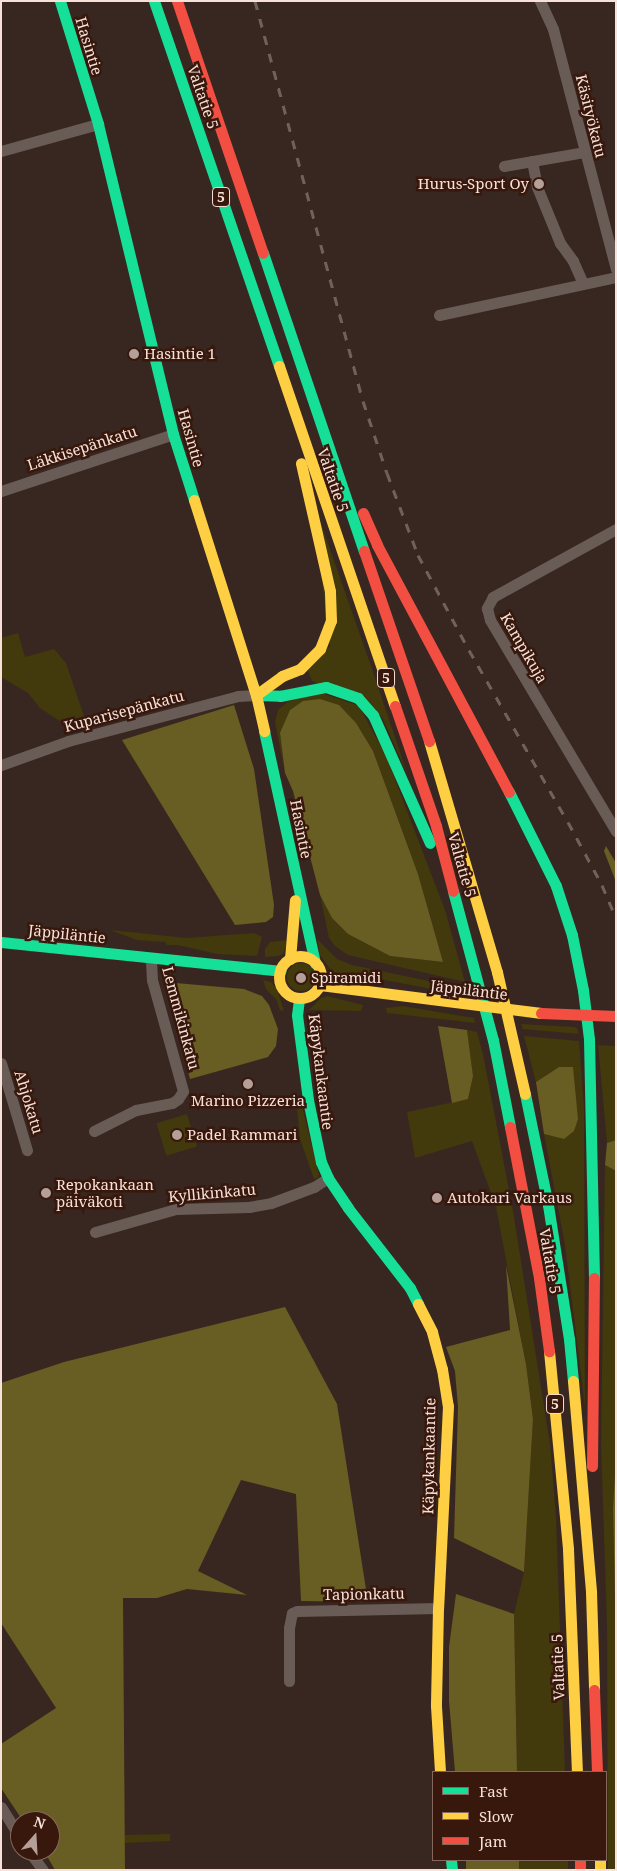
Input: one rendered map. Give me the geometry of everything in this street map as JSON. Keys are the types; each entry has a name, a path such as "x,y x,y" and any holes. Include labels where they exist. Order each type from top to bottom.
{"main road":[{"name":"Hasintie","path":"60,1 98,124 173,434 256,694 315,963"},
{"name":"Valtatie 5","path":"154,1 436,826 475,966 493,1040 539,1278 552,1369 568,1550 577,1771"},
{"name":"Valtatie 5","path":"176,1 442,780 497,972 516,1050 548,1205 569,1340 586,1517 597,1771"},
{"path":"256,694 282,676 300,669 312,658 320,649 331,621 330,591 311,513 287,393"},
{"path":"336,472 359,504 376,545 537,844 556,886 572,936 587,1016 594,1260 593,1456 586,1517"},
{"path":"256,694 280,696 313,688 326,687 350,694 361,702 372,715 454,892"},
{"name":"Hasintie","path":"290,958 296,882"},
{"name":"Jäppiläntie","path":"1,942 280,971"},
{"path":"303,957 315,963 320,973 320,985 313,994 299,999 283,990 279,981 280,971 290,958 303,957"},
{"name":"Jäppiläntie","path":"320,985 525,1012 616,1016"},
{"name":"Käpykankaantie","path":"299,999 297,1015 308,1100 316,1146 328,1178 348,1208 410,1288 432,1332 442,1369 448,1406 448,1438 438,1608 436,1706 440,1771"}],"street":[{"name":"Käsityökatu","path":"540,1 553,29 616,269"},
{"path":"1,151 98,124"},
{"path":"504,166 584,152"},
{"path":"532,161 537,188 560,243 573,261 583,283"},
{"path":"440,315 616,277"},
{"name":"Läkkisepänkatu","path":"1,490 173,434"},
{"name":"Kampikuja","path":"616,529 493,597 486,608 490,620 616,831"},
{"name":"Kuparisepänkatu","path":"1,765 68,741 238,696 256,694"},
{"name":"Lemmikinkatu","path":"94,1130 136,1110 172,1103 182,1095 184,1086 152,980 151,958"},
{"name":"Ahjokatu","path":"1,1063 27,1150"},
{"name":"Kyllikinkatu","path":"95,1232 176,1209 244,1208 271,1202 314,1187 328,1178"},
{"name":"Tapionkatu","path":"289,1681 289,1628 292,1613 297,1611 438,1608"},
{"path":"1,1807 10,1821"}],"shaded area":[{"path":"312,498 408,776 382,717 312,681 308,671 330,646"},
{"path":"18,633 25,657 54,649 66,663 86,722 69,727 40,708 28,693 1,677 1,638"},
{"path":"322,693 359,706 386,756 445,910 465,982 348,955 335,946 329,938 320,895 332,918 348,934 390,956 443,962 418,874 373,751 280,733 285,773 275,722 278,710 289,701"},
{"path":"320,699 339,705 356,723 373,751 418,874 443,962 390,956 348,934 332,918 320,895 293,791 285,773 280,733 290,710 303,701"},
{"path":"234,705 254,769 274,905 273,917 266,922 235,925 122,740"},
{"path":"606,846 616,863 616,882 604,851"},
{"path":"110,930 186,938 254,933 262,937 257,956 217,954 178,945 167,945 165,942 137,940"},
{"path":"317,939 337,959 352,965 467,989 469,996 385,980 343,976 333,973 320,955"},
{"path":"289,940 283,954 265,957 265,949 270,942"},
{"path":"301,963 311,967 315,977 311,987 301,991 291,987 287,977 291,967"},
{"path":"263,980 271,982 277,989 284,1011 280,1010 276,999 266,989"},
{"path":"164,982 244,989 262,996 269,1005 278,1029 276,1046 268,1057 190,1079"},
{"path":"327,996 363,1005 361,1011 309,1010 321,998"},
{"path":"403,1006 474,1018 475,1023 387,1013 386,1008"},
{"path":"521,1024 574,1027 577,1028 579,1034 523,1029"},
{"path":"438,1026 467,1030 473,1076 468,1099 452,1103"},
{"path":"467,1030 477,1032 483,1054 513,1211 550,1444 556,1517 565,1771 517,1771 514,1614 524,1572 533,1419 526,1364 496,1207 472,1141 415,1158 407,1112 468,1099 473,1076"},
{"path":"524,1036 579,1041 584,1107 585,1407 565,1245 544,1134 564,1139 559,1067 536,1082"},
{"path":"598,1045 616,1046 616,1140 607,1143"},
{"path":"559,1067 573,1067 578,1119 574,1131 564,1139 544,1134 536,1082"},
{"path":"302,1106 319,1175 318,1178 314,1179 300,1139 297,1108"},
{"name":"Padel Rammari","path":"187,1114 197,1147 166,1156 156,1123"},
{"path":"616,1140 616,1171 605,1165 607,1143"},
{"path":"605,1165 616,1171 616,1456 613,1508 616,1648 616,1870 608,1870 607,1626 601,1444"},
{"path":"506,1265 526,1364 533,1419 524,1572 454,1538 458,1407 455,1371 446,1347 510,1330"},
{"path":"285,1307 337,1404 368,1602 301,1601 296,1494 241,1480 198,1571 247,1595 187,1589 157,1598 123,1598 125,1870 55,1870 50,1861 60,1861 60,1811 16,1811 1,1788 1,1744 56,1708 1,1623 1,1383 64,1362"},
{"path":"616,1456 616,1648 613,1508"},
{"path":"456,1594 514,1614 517,1771 455,1771 449,1701 449,1647"},
{"path":"170,1834 170,1841 124,1843 125,1835"},
{"path":"466,1861 519,1861 519,1870 466,1870"},
{"path":"519,1861 568,1861 568,1870 519,1870"}],"railway":[{"path":"255,1 363,401 387,473 418,555 469,650 568,822 602,885 616,918"}],"traffic: fast":[{"path":"60,1 98,124 173,434 194,500"},
{"path":"154,1 279,366"},
{"path":"263,253 364,551"},
{"path":"256,695 280,696 326,687 358,698 373,715 430,843"},
{"path":"264,731 315,963"},
{"path":"509,792 556,886 572,935 583,990 589,1039 594,1278"},
{"path":"453,891 493,1040 510,1127"},
{"path":"1,942 280,971"},
{"path":"299,999 297,1015 308,1100 321,1162 328,1178 348,1208 410,1288 418,1304"},
{"path":"525,1094 548,1205 569,1339 573,1381"},
{"path":"451,1861 452,1870"}],"traffic: slow":[{"path":"279,366 395,706"},
{"path":"256,695 282,676 300,669 320,649 331,621 330,591 301,463"},
{"path":"194,500 256,695 264,731"},
{"path":"429,741 497,972 525,1094"},
{"path":"290,959 295,900"},
{"path":"296,956 304,956 315,962 321,977 315,992 304,998 296,998 285,992 279,981 279,973 285,962 296,956"},
{"path":"320,985 541,1013"},
{"path":"418,1304 432,1332 442,1369 448,1406 438,1608 436,1706 440,1771"},
{"path":"549,1351 568,1549 577,1771"},
{"path":"573,1381 591,1592 594,1690"},
{"path":"600,1861 600,1870"}],"traffic: jam":[{"path":"177,1 263,253"},
{"path":"363,513 377,545 509,792"},
{"path":"364,551 429,741"},
{"path":"395,706 436,826 453,891"},
{"path":"541,1013 616,1016"},
{"path":"510,1127 539,1278 549,1351"},
{"path":"592,1466 594,1278"},
{"path":"594,1690 597,1771"},
{"path":"580,1861 580,1870"}],"place":[{"name":"Hurus-Sport Oy","path":"539,184"},
{"name":"Hasintie 1","path":"134,354"},
{"name":"Spiramidi","path":"301,978"},
{"name":"Marino Pizzeria","path":"248,1084"},
{"name":"Padel Rammari","path":"177,1135"},
{"name":"Repokankaan päiväkoti","path":"46,1193"},
{"name":"Autokari Varkaus","path":"437,1198"}]}
